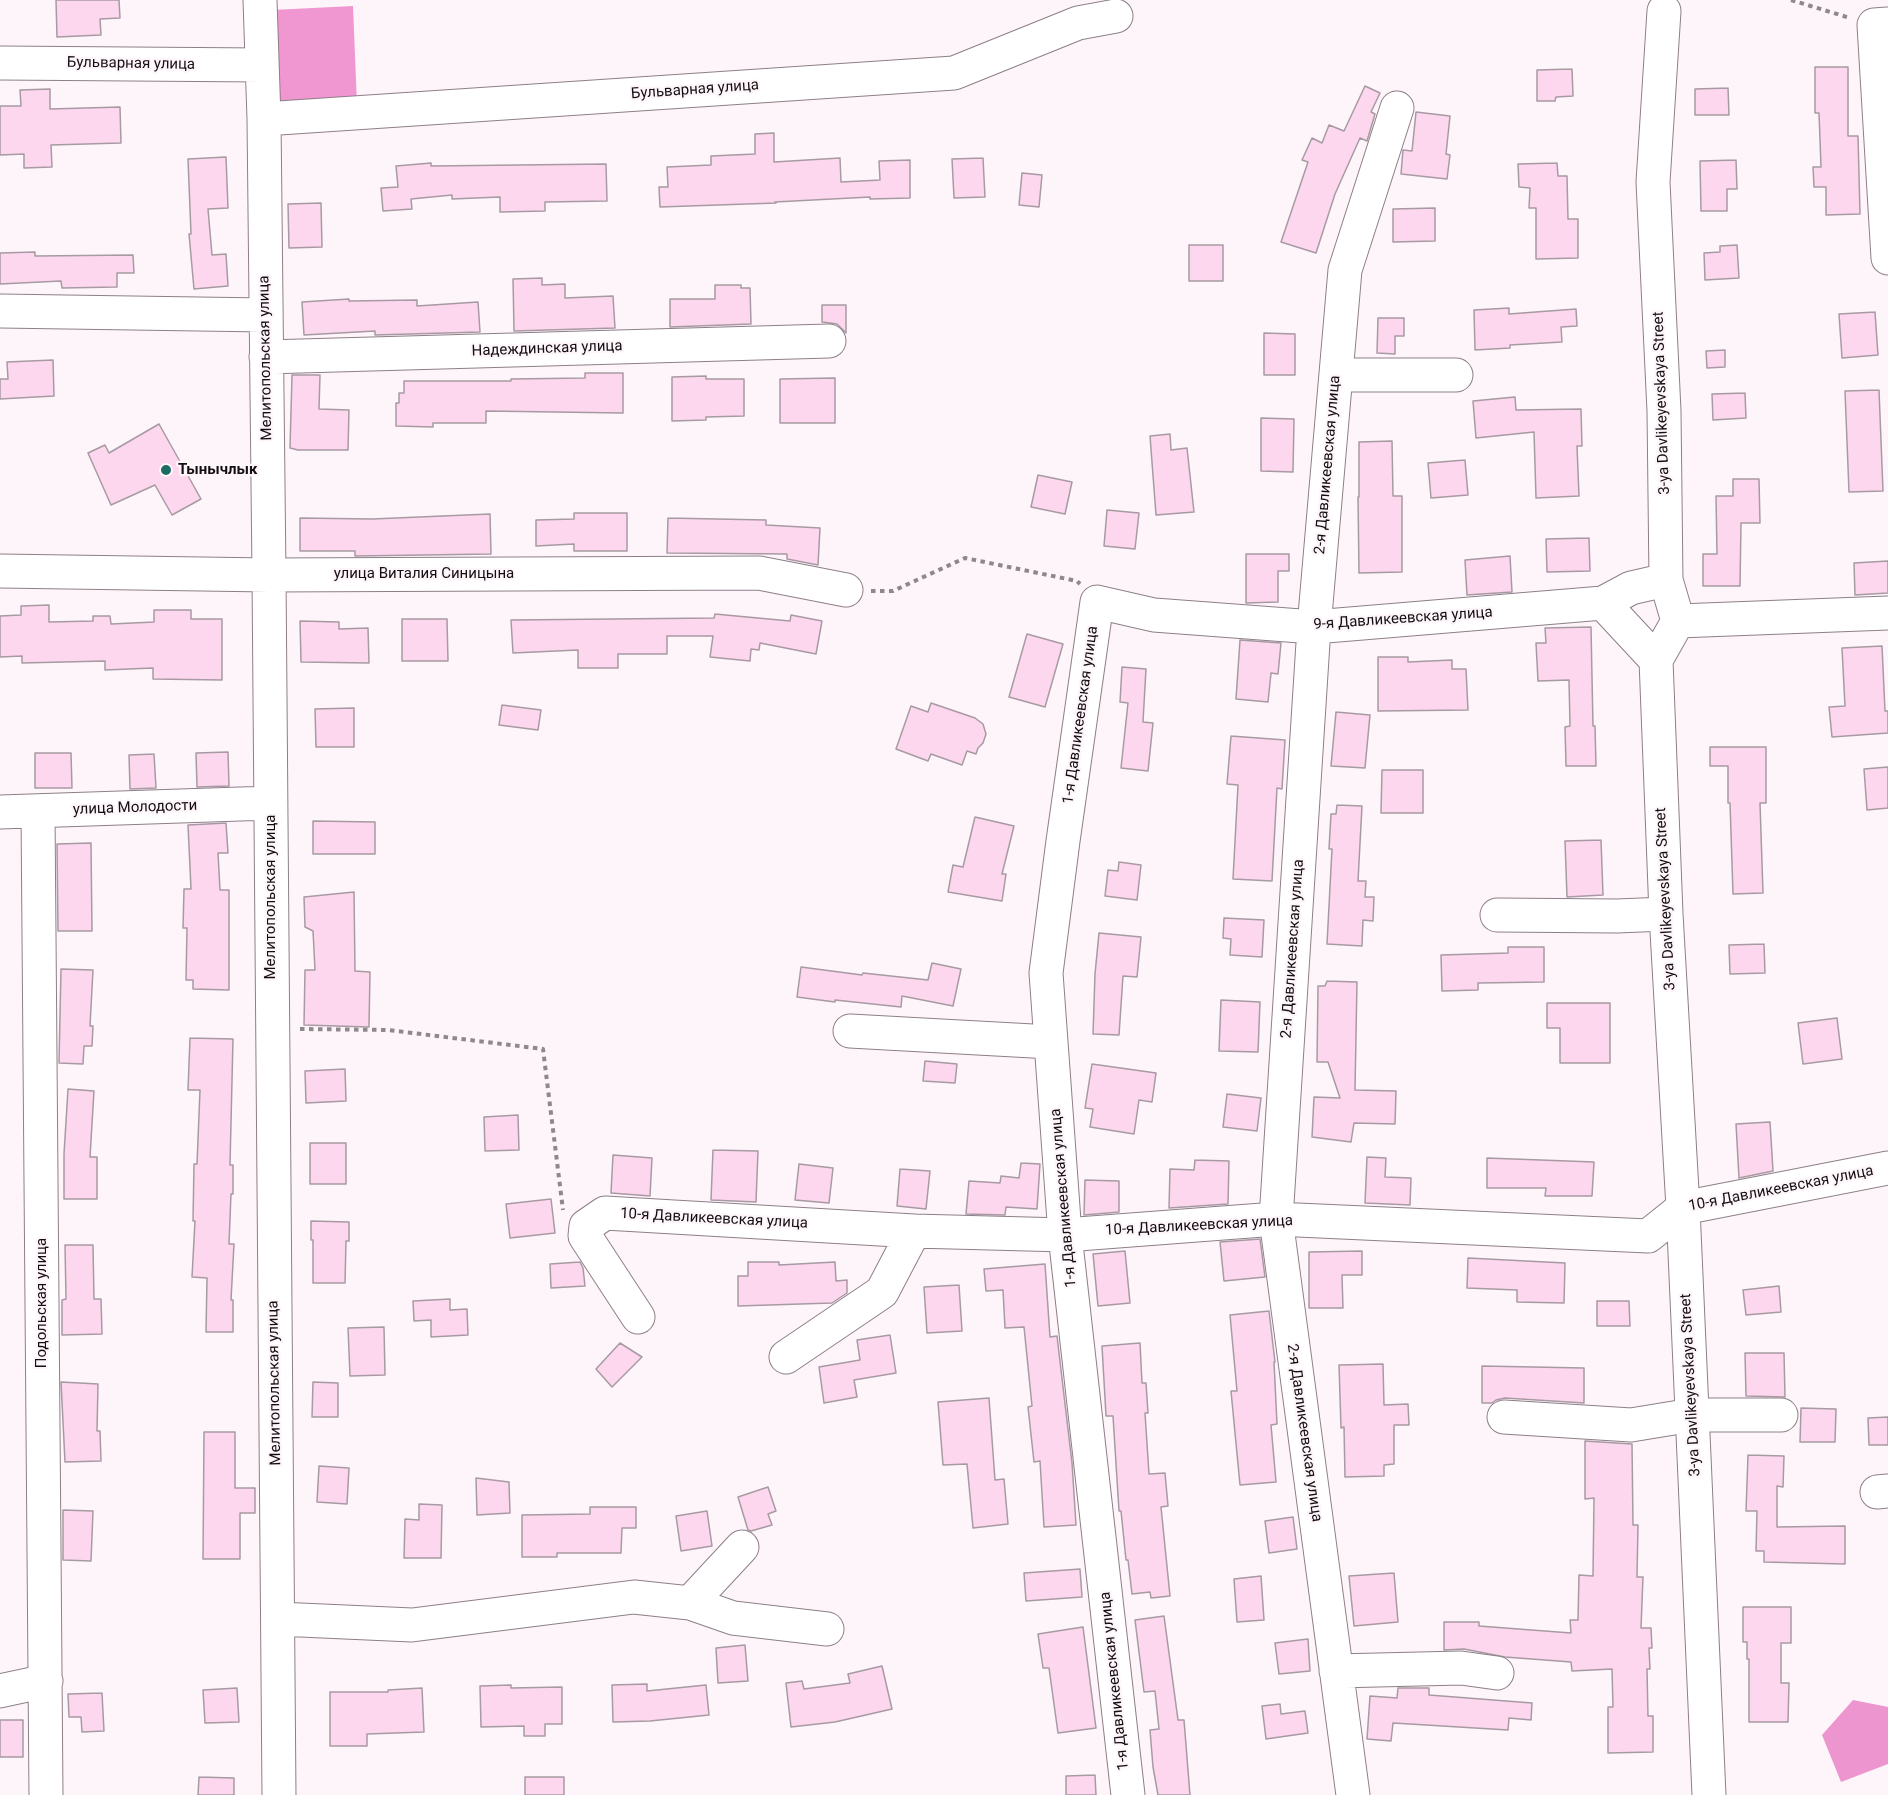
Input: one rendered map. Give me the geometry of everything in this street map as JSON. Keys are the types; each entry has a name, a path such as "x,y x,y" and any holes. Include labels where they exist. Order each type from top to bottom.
{"street":[{"name":"Мелитопольская улица","path":"260,0 264,119 269,575 279,1795"},
{"name":"3-ya Davlikeyevskaya Street","path":"1664,11 1653,182 1664,411 1666,579 1678,621"},
{"name":"Бульварная улица","path":"264,119 954,73 1078,23 1116,16"},
{"path":"1881,25 1888,258"},
{"name":"Бульварная улица","path":"0,63 262,65"},
{"name":"2-я Давликеевская улица","path":"1353,1795 1276,1219 1314,627 1345,270 1397,108"},
{"path":"0,311 266,315"},
{"name":"Надеждинская улица","path":"266,357 829,341"},
{"path":"1336,375 1456,375"},
{"name":"улица Виталия Синицына","path":"0,572 269,575 759,573 846,590"},
{"name":"9-я Давликеевская улица","path":"1097,602 1154,615 1314,627 1603,603 1630,588 1666,579"},
{"name":"1-я Давликеевская улица","path":"1097,602 1064,830 1047,973 1065,1235 1128,1795"},
{"path":"1603,603 1656,660 1678,621 1888,613"},
{"name":"3-ya Davlikeyevskaya Street","path":"1656,660 1666,914 1683,1208 1709,1795"},
{"name":"улица Молодости","path":"0,812 270,803"},
{"name":"Подольская улица","path":"38,812 46,1795"},
{"path":"1497,915 1666,914"},
{"path":"850,1031 1052,1042"},
{"name":"10-я Давликеевская улица","path":"595,1220 1065,1235 1276,1219 1648,1236 1683,1208 1888,1168"},
{"path":"595,1220 585,1236 638,1317"},
{"path":"786,1357 882,1292 914,1231"},
{"path":"1504,1418 1631,1425 1692,1415 1781,1414"},
{"path":"690,1602 742,1548"},
{"path":"278,1619 412,1625 634,1597 690,1602 733,1618 827,1629"},
{"path":"1336,1671 1461,1668 1497,1673"},
{"path":"0,1691 46,1682"}],"path":[{"path":"1791,0 1881,25"},
{"path":"893,591 964,558 1077,581 1097,602"},
{"path":"272,1030 388,1030 543,1049 564,1217 595,1220"}],"shaded area":[{"path":"353,6 357,105 276,108 272,10"},
{"path":"1853,1700 1888,1707 1888,1764 1841,1782 1822,1735"}],"building":[{"path":"56,0 119,0 120,18 100,19 101,35 57,37"},
{"path":"1815,67 1848,67 1848,136 1858,136 1860,214 1826,215 1826,187 1814,187 1813,167 1821,167 1819,113 1815,113"},
{"path":"1572,69 1573,96 1556,97 1555,101 1537,101 1537,70"},
{"path":"1365,86 1380,93 1371,112 1375,114 1367,141 1360,138 1335,194 1316,253 1281,242 1308,162 1302,160 1312,138 1322,143 1329,125 1344,131"},
{"path":"1728,88 1729,115 1695,115 1695,89"},
{"path":"50,89 50,109 120,107 121,143 51,145 52,167 24,168 24,154 0,155 0,106 21,106 20,90"},
{"path":"1416,112 1450,116 1446,154 1450,155 1447,179 1401,174 1403,150 1412,151"},
{"path":"774,133 774,162 840,158 841,182 880,180 879,161 910,160 910,198 870,199 870,197 660,207 659,187 668,187 667,167 711,165 711,156 755,154 755,134"},
{"path":"226,157 228,208 208,209 212,255 226,254 228,286 194,289 189,234 191,234 188,159"},
{"path":"983,158 985,197 954,198 952,159"},
{"path":"1736,160 1737,189 1727,189 1727,211 1701,211 1700,161"},
{"path":"431,163 431,166 606,164 607,201 545,202 545,211 500,212 500,197 452,199 452,195 411,199 412,209 383,211 381,188 398,187 396,166"},
{"path":"1557,163 1558,176 1567,176 1568,219 1578,219 1578,258 1536,259 1536,208 1529,208 1530,188 1519,187 1518,164"},
{"path":"1022,173 1042,175 1039,207 1019,205"},
{"path":"321,203 322,247 289,248 288,204"},
{"path":"1435,208 1435,241 1393,242 1393,209"},
{"path":"1189,245 1223,245 1223,281 1189,281"},
{"path":"1737,245 1739,278 1705,280 1704,253 1720,252 1720,246"},
{"path":"35,252 35,256 133,255 134,273 117,273 117,287 62,288 61,281 0,284 0,253"},
{"path":"542,278 542,285 565,284 565,298 613,296 615,328 514,331 513,279"},
{"path":"715,285 741,285 741,288 750,288 751,324 670,327 670,299 715,299"},
{"path":"349,299 349,301 417,300 417,306 478,302 480,332 375,335 375,331 304,335 302,302"},
{"path":"822,305 846,305 846,333 837,324 822,322"},
{"path":"1509,308 1509,314 1576,309 1577,326 1561,327 1562,342 1475,350 1474,310"},
{"path":"1875,312 1878,355 1842,358 1839,314"},
{"path":"1378,318 1404,318 1404,336 1395,336 1395,354 1377,353"},
{"path":"1264,333 1295,334 1295,375 1264,375"},
{"path":"1725,350 1725,367 1707,368 1706,351"},
{"path":"53,360 54,396 0,399 0,379 8,379 7,362"},
{"path":"585,373 623,373 623,413 486,411 486,423 433,423 433,427 396,426 396,403 399,403 399,393 404,393 404,381 585,378"},
{"path":"292,375 320,375 319,409 349,410 348,450 290,448"},
{"path":"706,376 706,379 744,379 744,416 672,421 672,377"},
{"path":"835,378 835,423 780,423 780,379"},
{"path":"1879,390 1883,491 1849,492 1845,391"},
{"path":"1745,393 1746,418 1713,420 1712,394"},
{"path":"1515,397 1516,410 1581,409 1582,446 1577,446 1579,496 1536,498 1534,432 1476,438 1473,401"},
{"path":"1261,418 1294,419 1293,472 1261,471"},
{"path":"159,424 201,499 172,515 155,485 111,505 88,453 105,445 109,453"},
{"path":"1170,434 1171,450 1187,448 1194,512 1156,515 1150,436"},
{"path":"1392,441 1393,496 1402,496 1402,572 1359,573 1359,442"},
{"path":"1465,460 1468,495 1431,498 1428,463"},
{"path":"1038,475 1072,482 1065,514 1031,507"},
{"path":"1733,479 1759,479 1760,523 1741,523 1740,586 1703,586 1703,554 1717,554 1716,496 1733,496"},
{"path":"1107,510 1139,513 1135,549 1104,546"},
{"path":"574,513 627,513 627,551 574,551 574,544 536,546 536,520 574,519"},
{"path":"490,514 491,554 355,556 355,551 300,551 300,518 372,519"},
{"path":"668,518 766,520 766,525 820,528 818,565 787,559 787,554 667,553"},
{"path":"1589,538 1590,571 1547,572 1546,539"},
{"path":"1246,554 1289,554 1289,571 1278,571 1278,602 1246,603"},
{"path":"1510,556 1512,592 1467,595 1465,560"},
{"path":"1888,561 1888,593 1855,595 1854,563"},
{"path":"49,605 49,622 93,621 93,616 110,616 111,624 154,622 154,610 191,610 191,619 222,619 222,680 153,679 153,668 105,670 105,661 22,663 22,656 0,657 0,616 21,615 21,606"},
{"path":"715,614 790,621 791,615 822,621 816,654 760,643 759,650 751,649 750,661 710,657 713,636 667,636 667,654 618,654 618,668 578,668 578,650 513,653 511,620 714,618"},
{"path":"402,619 447,619 448,661 402,661"},
{"path":"300,621 339,622 339,629 368,628 369,663 301,662"},
{"path":"1591,627 1596,766 1566,766 1565,727 1570,726 1569,680 1538,681 1536,643 1546,643 1545,628"},
{"path":"1027,634 1063,644 1045,707 1009,697"},
{"path":"1240,640 1281,643 1278,674 1271,673 1268,702 1236,699"},
{"path":"1882,646 1888,733 1832,737 1829,707 1845,706 1842,648"},
{"path":"1378,657 1408,657 1408,662 1452,660 1452,669 1466,669 1468,710 1378,711"},
{"path":"1122,667 1146,669 1143,722 1153,723 1148,771 1121,768 1128,703 1120,702"},
{"path":"931,703 975,718 983,724 986,734 983,743 976,754 967,751 962,765 931,754 928,761 896,749 911,706 928,712"},
{"path":"502,705 541,710 538,730 499,725"},
{"path":"354,708 354,747 316,747 315,709"},
{"path":"1336,712 1370,715 1365,768 1331,766"},
{"path":"1231,736 1285,740 1282,789 1277,788 1272,881 1233,879 1238,785 1227,784"},
{"path":"1710,747 1766,747 1766,803 1760,803 1763,893 1733,894 1728,766 1710,766"},
{"path":"228,752 229,786 197,787 196,753"},
{"path":"35,753 71,753 72,788 35,788"},
{"path":"154,754 156,788 130,789 129,755"},
{"path":"1888,767 1888,808 1867,810 1864,769"},
{"path":"1382,770 1423,770 1423,813 1381,813"},
{"path":"1337,805 1362,806 1358,881 1366,881 1365,897 1374,897 1373,921 1363,920 1362,946 1327,944 1332,849 1329,849 1331,814 1336,814"},
{"path":"975,817 1014,826 1002,874 1006,874 1002,901 948,892 953,865 963,867"},
{"path":"313,821 375,822 375,854 313,854"},
{"path":"226,823 228,853 218,853 220,890 229,890 229,990 193,989 193,980 186,980 187,928 183,928 184,889 191,889 188,825"},
{"path":"1601,840 1603,895 1567,897 1565,841"},
{"path":"91,843 92,931 58,931 57,844"},
{"path":"1119,862 1141,865 1137,900 1105,896 1108,870 1118,871"},
{"path":"354,892 355,971 370,972 369,1027 304,1025 305,970 315,970 313,931 305,927 304,897"},
{"path":"1224,918 1264,920 1262,957 1230,955 1231,939 1223,938"},
{"path":"1099,933 1141,937 1137,977 1123,976 1119,1035 1093,1034"},
{"path":"1764,944 1765,973 1730,974 1729,945"},
{"path":"1508,947 1544,947 1544,982 1478,983 1478,990 1442,991 1441,955 1508,953"},
{"path":"932,963 961,969 953,1006 902,996 901,1007 797,997 801,967 928,980"},
{"path":"61,969 93,970 90,1026 93,1026 92,1046 84,1046 83,1064 59,1063"},
{"path":"1327,981 1357,982 1355,1090 1396,1091 1395,1124 1354,1123 1351,1142 1312,1137 1314,1097 1340,1098 1328,1062 1317,1062 1318,986 1325,986"},
{"path":"1221,1000 1260,1002 1258,1052 1219,1051"},
{"path":"1547,1003 1610,1003 1610,1063 1560,1063 1560,1028 1547,1028"},
{"path":"1837,1018 1842,1059 1803,1064 1798,1023"},
{"path":"190,1038 233,1039 230,1165 233,1165 233,1194 231,1194 229,1244 234,1244 231,1300 233,1300 233,1332 206,1332 207,1278 192,1277 195,1221 193,1221 194,1164 197,1164 200,1090 188,1090"},
{"path":"925,1061 957,1064 955,1083 923,1081"},
{"path":"1092,1064 1156,1073 1152,1102 1139,1100 1134,1134 1090,1127 1093,1109 1085,1108"},
{"path":"345,1069 346,1101 306,1103 305,1071"},
{"path":"68,1089 94,1091 90,1157 97,1157 97,1199 64,1199"},
{"path":"1227,1094 1261,1098 1257,1131 1223,1127"},
{"path":"518,1115 519,1150 485,1151 484,1117"},
{"path":"1770,1122 1773,1171 1739,1178 1736,1124"},
{"path":"310,1143 346,1143 346,1184 310,1184"},
{"path":"713,1150 758,1151 756,1202 711,1200"},
{"path":"613,1155 652,1158 650,1196 611,1193"},
{"path":"1367,1157 1386,1158 1385,1177 1411,1178 1410,1205 1365,1203"},
{"path":"1487,1158 1594,1162 1592,1196 1545,1196 1546,1188 1487,1188"},
{"path":"1195,1160 1229,1161 1228,1204 1169,1208 1170,1169 1194,1170"},
{"path":"1021,1163 1040,1164 1037,1209 1006,1207 1005,1215 966,1214 969,1181 1000,1183 1001,1176 1019,1178"},
{"path":"799,1164 833,1168 829,1203 795,1200"},
{"path":"900,1169 930,1171 926,1209 897,1206"},
{"path":"1085,1180 1119,1181 1119,1212 1084,1215"},
{"path":"551,1199 555,1233 510,1238 506,1204"},
{"path":"311,1221 349,1222 345,1283 313,1283"},
{"path":"1260,1239 1265,1277 1224,1281 1220,1242"},
{"path":"65,1245 93,1245 94,1299 101,1299 102,1334 62,1335 62,1300 66,1299"},
{"path":"1125,1251 1130,1303 1098,1306 1093,1254"},
{"path":"1362,1251 1362,1275 1342,1275 1343,1308 1309,1308 1309,1252"},
{"path":"1468,1258 1565,1263 1564,1303 1517,1302 1517,1290 1467,1288"},
{"path":"580,1262 585,1286 551,1288 550,1264"},
{"path":"748,1262 779,1262 779,1265 835,1262 836,1281 847,1280 847,1293 832,1303 738,1306 738,1276 748,1276"},
{"path":"1045,1264 1050,1337 1057,1336 1072,1463 1076,1525 1044,1527 1040,1461 1034,1462 1028,1407 1032,1406 1024,1327 1005,1328 1003,1290 986,1291 984,1269"},
{"path":"959,1285 962,1331 927,1333 924,1287"},
{"path":"1779,1286 1781,1312 1746,1315 1743,1290"},
{"path":"450,1299 450,1310 467,1309 468,1335 431,1337 431,1320 414,1321 413,1301"},
{"path":"1597,1301 1629,1301 1630,1326 1597,1326"},
{"path":"1269,1311 1275,1362 1277,1424 1271,1425 1276,1482 1240,1485 1231,1391 1237,1391 1230,1315"},
{"path":"384,1327 385,1375 350,1376 348,1328"},
{"path":"890,1335 896,1373 854,1380 857,1397 824,1403 819,1367 860,1360 857,1340"},
{"path":"620,1343 642,1357 612,1387 596,1369"},
{"path":"1140,1343 1142,1383 1146,1383 1148,1413 1145,1413 1149,1474 1165,1473 1168,1506 1161,1507 1170,1596 1151,1598 1150,1592 1132,1594 1121,1511 1119,1511 1113,1416 1106,1416 1102,1346"},
{"path":"1745,1353 1784,1353 1785,1397 1746,1396"},
{"path":"1383,1364 1384,1405 1408,1404 1409,1425 1394,1425 1394,1464 1384,1465 1384,1476 1345,1477 1339,1365"},
{"path":"1482,1366 1584,1368 1584,1403 1505,1398 1492,1403 1482,1403"},
{"path":"61,1382 98,1384 97,1431 100,1431 101,1461 65,1462"},
{"path":"313,1382 338,1383 338,1417 312,1417"},
{"path":"989,1398 995,1480 1004,1479 1008,1524 973,1528 967,1464 943,1465 938,1402"},
{"path":"1801,1408 1836,1409 1835,1442 1800,1442"},
{"path":"1888,1417 1888,1445 1869,1445 1868,1418"},
{"path":"204,1432 235,1432 235,1488 255,1488 255,1513 240,1513 240,1559 203,1559"},
{"path":"1585,1441 1632,1444 1633,1525 1638,1525 1637,1577 1643,1577 1641,1628 1651,1628 1650,1669 1647,1669 1648,1716 1653,1716 1653,1752 1608,1753 1608,1707 1613,1707 1612,1669 1572,1671 1571,1662 1505,1657 1464,1649 1444,1650 1444,1622 1479,1622 1479,1626 1571,1633 1570,1620 1578,1620 1579,1575 1593,1576 1594,1498 1585,1499"},
{"path":"1748,1455 1784,1456 1783,1487 1777,1486 1777,1527 1845,1526 1845,1564 1764,1562 1764,1551 1756,1551 1757,1511 1746,1511"},
{"path":"319,1466 349,1468 347,1504 317,1502"},
{"path":"476,1478 509,1482 510,1513 477,1515"},
{"path":"768,1487 776,1511 768,1514 772,1525 748,1530 738,1497"},
{"path":"419,1504 442,1505 441,1558 404,1558 405,1519 419,1520"},
{"path":"590,1507 636,1507 636,1528 622,1528 621,1553 557,1553 557,1557 522,1557 522,1515 590,1514"},
{"path":"63,1510 93,1511 91,1561 63,1560"},
{"path":"707,1511 712,1546 681,1551 676,1516"},
{"path":"1293,1517 1297,1549 1269,1553 1265,1521"},
{"path":"1080,1569 1082,1597 1026,1601 1024,1573"},
{"path":"1394,1573 1398,1622 1354,1626 1349,1576"},
{"path":"1261,1576 1264,1620 1237,1622 1234,1579"},
{"path":"1743,1607 1791,1607 1791,1643 1781,1643 1781,1683 1789,1683 1788,1722 1749,1722 1749,1659 1747,1659 1747,1642 1743,1642"},
{"path":"1164,1616 1178,1720 1184,1720 1190,1795 1158,1795 1153,1767 1150,1730 1159,1729 1155,1691 1144,1692 1135,1620"},
{"path":"1083,1627 1096,1728 1058,1733 1049,1668 1043,1668 1038,1634"},
{"path":"1308,1639 1310,1671 1279,1674 1275,1643"},
{"path":"745,1645 748,1681 718,1683 716,1648"},
{"path":"882,1666 892,1709 835,1722 791,1727 786,1683 802,1681 804,1689 850,1683 848,1674"},
{"path":"647,1684 647,1691 706,1685 709,1715 613,1722 612,1685"},
{"path":"511,1685 511,1688 562,1687 562,1724 545,1724 545,1736 524,1736 524,1726 481,1727 480,1686"},
{"path":"237,1688 239,1722 205,1723 203,1690"},
{"path":"422,1688 424,1732 367,1734 367,1746 330,1746 330,1692 388,1692 388,1690"},
{"path":"1398,1688 1429,1688 1429,1695 1532,1703 1531,1720 1509,1718 1508,1730 1393,1723 1391,1741 1367,1739 1370,1696 1397,1698"},
{"path":"102,1693 104,1731 82,1732 81,1717 69,1717 68,1694"},
{"path":"1280,1704 1281,1714 1305,1711 1308,1733 1266,1739 1262,1706"},
{"path":"0,1720 23,1720 23,1757 0,1757"},
{"path":"1095,1775 1096,1795 1066,1795 1066,1776"},
{"path":"199,1777 234,1778 234,1795 198,1795"},
{"path":"525,1777 564,1777 564,1795 525,1795"}],"place":[{"name":"Тынычлык","path":"166,470"}]}
